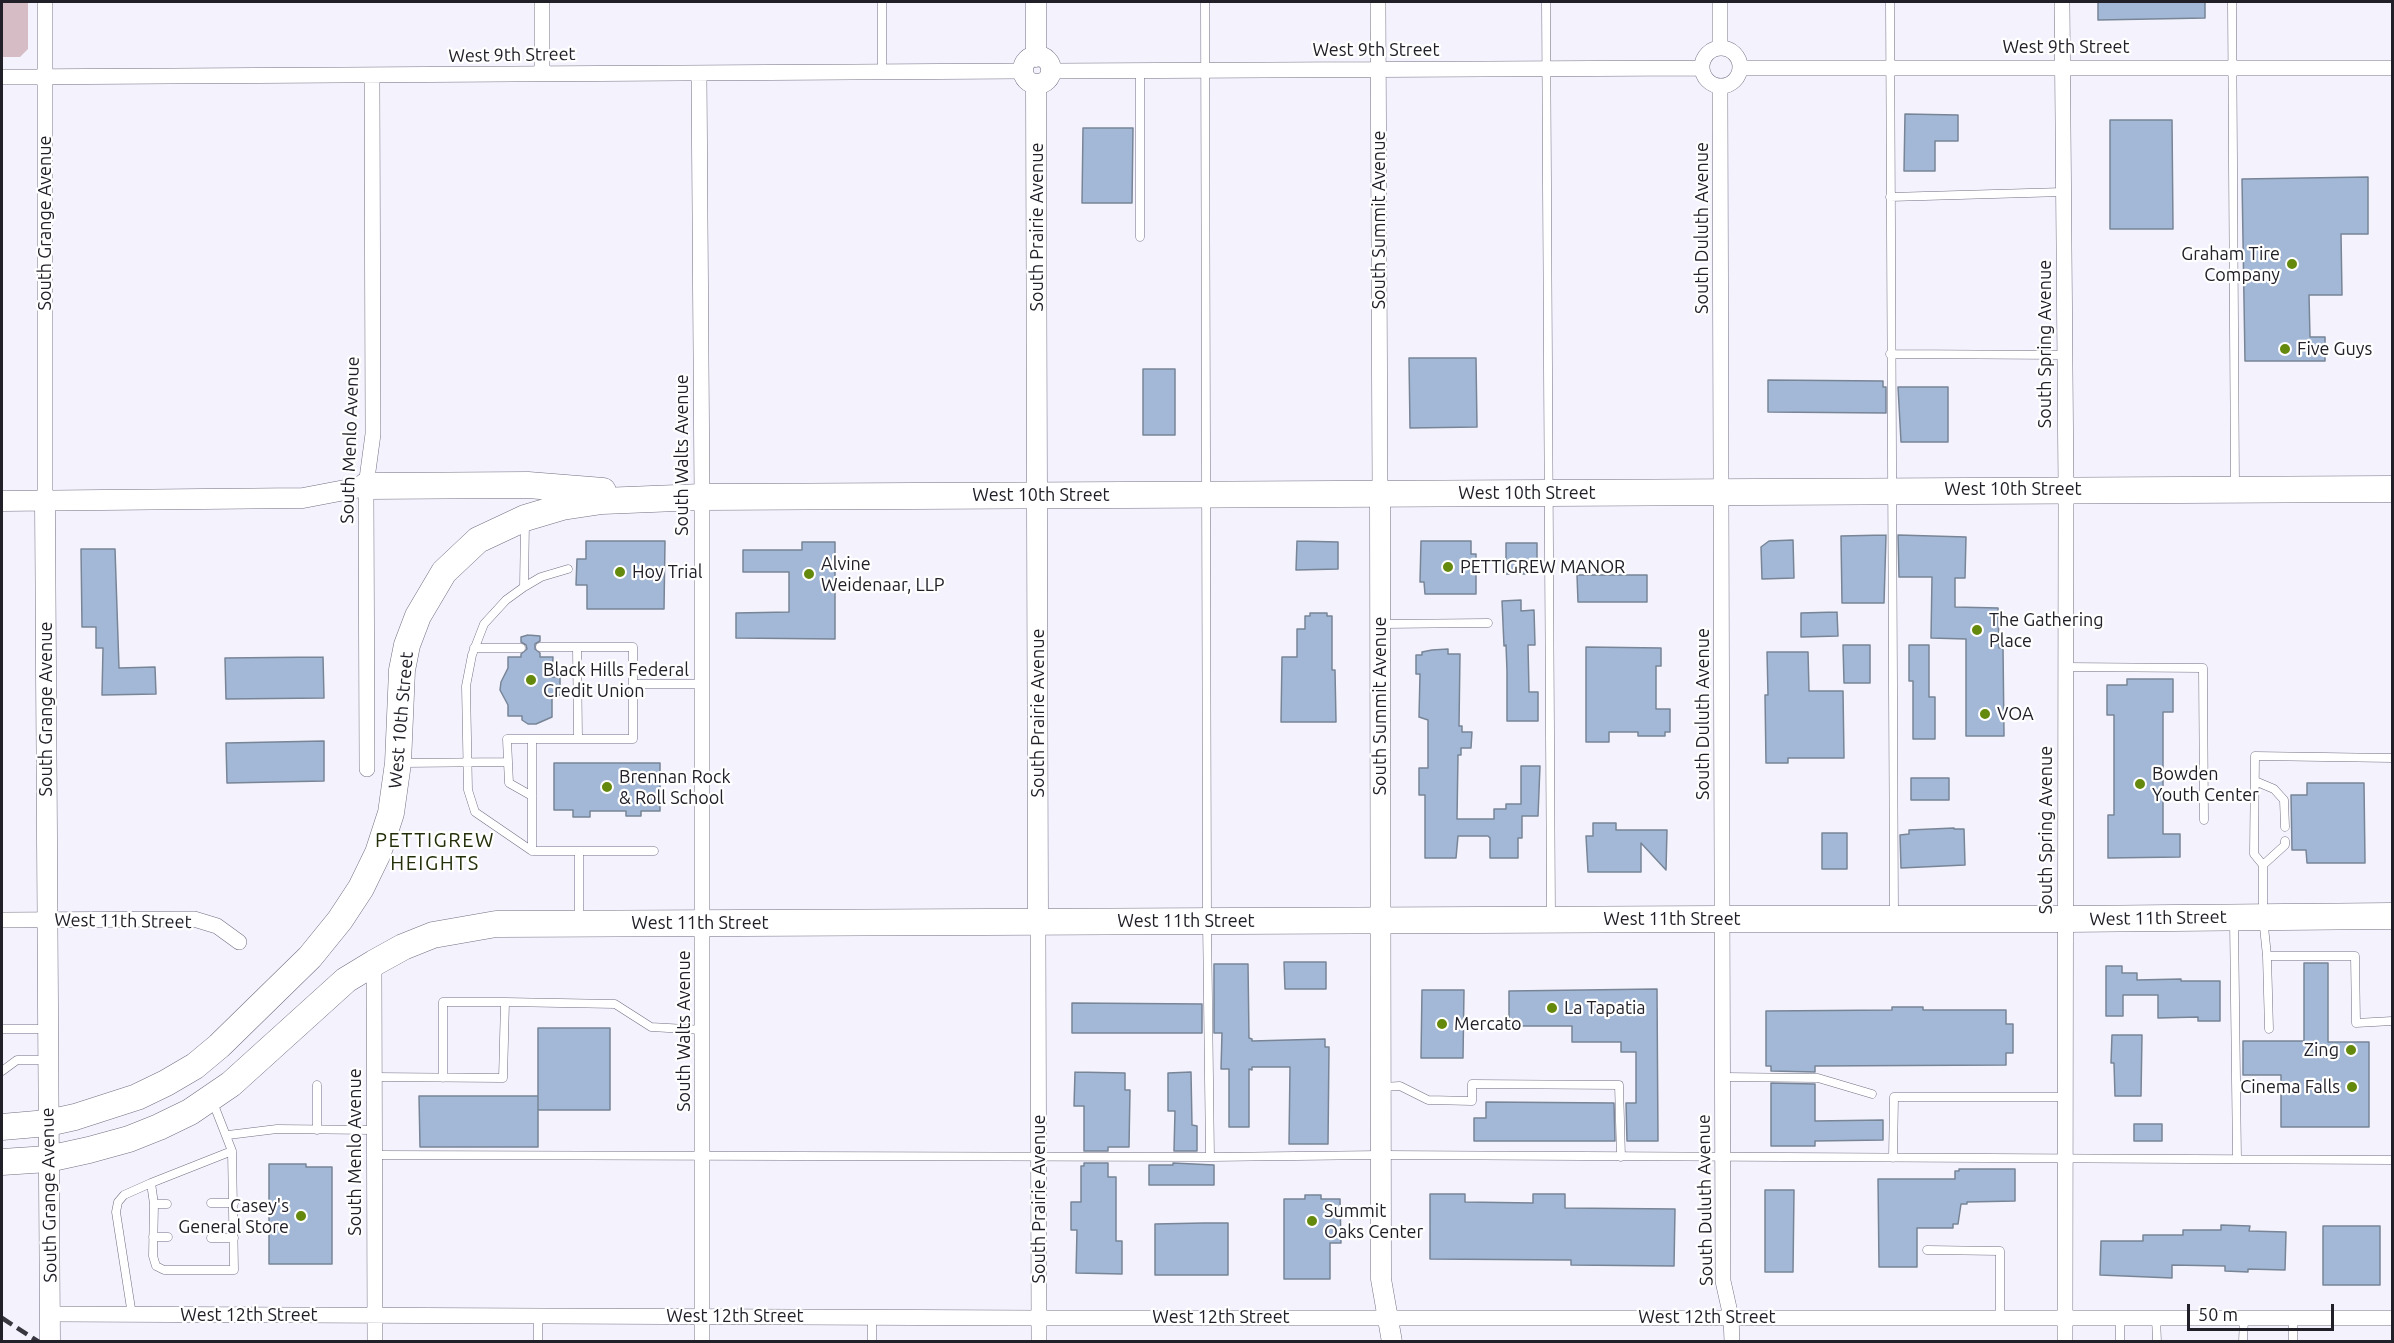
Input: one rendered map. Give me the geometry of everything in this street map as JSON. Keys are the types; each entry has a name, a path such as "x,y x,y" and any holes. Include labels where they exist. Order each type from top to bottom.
{"main road":[{"path":"366,486 528,485 702,497"},
{"name":"West 10th Street","path":"48,1123 107,1108 136,1097 195,1066 278,990 333,930 362,888 378,853 391,813 398,763 402,670 407,645 418,616 444,572 478,540 525,518 562,507 602,501 702,497 2392,489"},
{"name":"West 11th Street","path":"48,1159 129,1139 190,1112 249,1068 346,981 374,963 403,947 433,935 496,924 1722,919 2065,920 2392,916"},
{"path":"2,1127 48,1123"},
{"path":"2,1162 48,1159"}],"street":[{"name":"South Grange Avenue","path":"45,2 45,501 50,1341"},
{"path":"542,2 542,74"},
{"name":"South Prairie Avenue","path":"1036,2 1039,1341"},
{"name":"South Summit Avenue","path":"1378,2 1381,1279 1392,1341"},
{"path":"1720,2 1720,48"},
{"name":"South Spring Avenue","path":"2062,2 2066,489 2065,1341"},
{"path":"1720,48 1732,51 1737,56 1740,68 1736,78 1720,86 1706,78 1702,68 1709,52 1720,48"},
{"name":"West 9th Street","path":"2,77 1702,68"},
{"name":"West 9th Street","path":"1740,68 2392,68"},
{"name":"South Walts Avenue","path":"699,73 703,684 702,1341"},
{"name":"South Menlo Avenue","path":"367,769 369,722 366,486 373,434 372,76"},
{"name":"South Duluth Avenue","path":"1720,86 1723,1281 1731,1317 1732,1341"},
{"path":"2,501 303,498 366,486"},
{"name":"West 11th Street","path":"2,920 194,920 217,926 240,942"},
{"name":"South Menlo Avenue","path":"374,963 375,1341"},
{"name":"West 12th Street","path":"50,1314 1039,1318 2392,1318"}],"lane":[{"path":"882,2 882,72"},
{"path":"1205,2 1207,921 1210,1157"},
{"path":"1546,2 1551,920"},
{"path":"1890,2 1890,490 1894,919"},
{"path":"2232,2 2235,489"},
{"path":"1140,70 1140,237"},
{"path":"1890,197 2063,192"},
{"path":"1890,354 2064,355"},
{"path":"524,587 525,518"},
{"path":"568,569 541,577 524,587 506,600 484,624 474,648 466,686 468,790 475,812 532,851 654,851"},
{"path":"1380,624 1488,623"},
{"path":"474,648 521,648"},
{"path":"532,796 508,783 507,739 633,739 633,648 540,648"},
{"path":"577,648 578,739"},
{"path":"2065,667 2203,668 2204,820"},
{"path":"633,684 703,684"},
{"path":"532,739 532,851"},
{"path":"2269,1029 2267,956 2263,917 2263,865 2254,854 2255,756 2392,758"},
{"path":"398,763 508,762"},
{"path":"2255,781 2274,789 2284,800 2285,827"},
{"path":"2263,865 2285,845 2285,841"},
{"path":"579,851 579,923"},
{"path":"2234,918 2237,1159"},
{"path":"2267,956 2355,956 2356,1023 2392,1021"},
{"path":"443,1078 443,1002 615,1004 651,1027 703,1030"},
{"path":"374,1077 503,1078 505,1002"},
{"path":"2,1029 47,1029"},
{"path":"2,1071 17,1060 48,1060"},
{"path":"1723,1077 1818,1078 1872,1094"},
{"path":"1381,1087 1401,1086 1428,1101 1472,1101 1472,1084 1619,1084 1621,1157"},
{"path":"317,1085 317,1130"},
{"path":"151,1183 154,1204 153,1256 156,1266 164,1270 234,1270 232,1151 228,1135 211,1097"},
{"path":"1893,1158 1894,1097 2065,1097"},
{"path":"228,1135 277,1129 374,1130"},
{"path":"132,1315 116,1212 118,1202 124,1195 232,1151"},
{"path":"374,1155 1210,1157 1381,1155 2392,1160"},
{"path":"211,1203 234,1203"},
{"path":"154,1204 167,1204"},
{"path":"153,1238 168,1238"},
{"path":"211,1238 234,1238"},
{"path":"1927,1250 2000,1251 2000,1318"},
{"path":"538,1315 538,1341"},
{"path":"872,1317 872,1341"},
{"path":"2156,1317 2157,1341"},
{"path":"2120,1318 2120,1341"},
{"path":"2243,1341 2244,1318"},
{"path":"2293,1318 2293,1341"}],"shaded area":[{"path":"2,2 28,2 28,49 20,57 2,57"}],"building":[{"path":"2098,2 2205,2 2205,18 2098,20"},
{"path":"1905,114 1958,115 1958,141 1935,141 1935,171 1904,171"},
{"path":"2110,120 2172,120 2173,229 2110,229"},
{"path":"1083,128 1133,128 1132,203 1082,203"},
{"name":"Graham Tire Company","path":"2368,177 2368,234 2341,234 2342,295 2309,295 2310,337 2325,337 2325,361 2245,361 2242,179"},
{"path":"1409,358 1476,358 1477,427 1410,428"},
{"path":"1143,369 1175,369 1175,435 1143,435"},
{"path":"1768,380 1883,381 1883,387 1886,387 1886,413 1768,412"},
{"path":"1898,387 1948,387 1948,442 1901,442"},
{"path":"1886,535 1884,603 1842,603 1841,536"},
{"path":"1898,535 1966,537 1965,578 1955,578 1955,607 1998,608 1999,648 2003,647 2004,736 1966,736 1966,639 1931,638 1932,577 1899,577"},
{"path":"1793,540 1794,578 1762,579 1761,547 1769,541"},
{"name":"Hoy Trial","path":"586,541 665,541 664,609 587,609 587,585 576,585 577,559 586,559"},
{"path":"1297,541 1338,542 1338,569 1296,570"},
{"name":"PETTIGREW MANOR","path":"1421,541 1471,541 1471,554 1476,554 1476,594 1425,594 1424,582 1420,582"},
{"path":"802,542 835,542 835,639 736,638 736,613 789,612 789,572 743,572 743,550 802,550"},
{"path":"1506,543 1537,543 1537,574 1506,574"},
{"path":"81,549 115,549 119,668 155,667 156,694 102,695 103,648 96,648 96,627 82,627"},
{"path":"1577,575 1647,575 1647,602 1578,602"},
{"path":"1521,600 1521,611 1534,610 1535,645 1528,645 1529,692 1538,692 1538,721 1507,721 1506,645 1504,646 1502,601"},
{"path":"1837,612 1838,636 1801,637 1801,613"},
{"path":"1310,613 1327,613 1327,616 1332,616 1332,670 1335,670 1336,722 1281,722 1282,657 1297,657 1297,629 1305,629 1305,616 1310,616"},
{"name":"Black Hills Federal Credit Union","path":"540,636 535,649 540,653 540,657 553,657 552,677 560,677 560,695 552,695 552,717 536,724 528,724 522,720 522,716 508,716 508,705 500,690 508,668 508,657 521,657 527,649 526,645 521,642 521,637"},
{"path":"1843,645 1870,645 1870,683 1844,683"},
{"path":"1909,645 1929,645 1929,697 1935,697 1935,739 1913,739 1913,681 1909,681"},
{"path":"1586,647 1661,648 1661,666 1656,666 1656,709 1670,709 1670,732 1665,732 1665,736 1638,736 1638,732 1609,732 1609,742 1586,742"},
{"path":"1448,649 1448,654 1460,654 1459,726 1462,726 1462,732 1472,732 1471,748 1461,748 1461,755 1458,755 1457,819 1494,819 1494,809 1506,809 1506,804 1521,804 1521,766 1540,766 1538,816 1522,816 1522,838 1518,838 1518,858 1490,858 1490,838 1488,836 1458,836 1456,858 1425,858 1425,795 1419,795 1419,768 1428,768 1428,720 1419,717 1420,674 1416,674 1416,655 1432,650"},
{"path":"1767,652 1808,652 1809,691 1843,691 1844,758 1788,758 1788,763 1766,763"},
{"path":"323,657 324,698 226,699 225,658"},
{"path":"2127,679 2173,679 2173,712 2163,712 2163,834 2180,834 2180,857 2108,858 2108,815 2114,815 2114,715 2107,715 2107,685 2127,685"},
{"path":"324,741 324,781 227,783 226,743"},
{"name":"Brennan Rock & Roll School","path":"554,763 660,763 660,811 641,811 641,816 626,816 626,811 590,811 590,817 573,817 573,810 554,810"},
{"path":"1911,778 1949,778 1949,800 1911,800"},
{"path":"2307,783 2364,783 2365,863 2307,863 2306,850 2292,850 2291,795 2307,795"},
{"path":"1593,823 1616,823 1616,830 1667,830 1666,870 1641,843 1641,872 1588,872 1586,836 1593,836"},
{"path":"1964,829 1965,865 1901,868 1900,835 1909,834 1909,830"},
{"path":"1822,833 1847,833 1847,869 1822,869"},
{"path":"1284,962 1326,962 1326,989 1285,989"},
{"path":"2304,963 2328,963 2328,1042 2369,1042 2369,1127 2281,1127 2281,1075 2243,1075 2243,1041 2304,1041"},
{"path":"1214,964 1248,964 1249,1038 1252,1041 1325,1039 1325,1047 1329,1047 1328,1144 1289,1144 1290,1067 1252,1067 1252,1070 1249,1069 1249,1127 1229,1127 1229,1069 1221,1069 1222,1033 1214,1033"},
{"path":"2106,966 2122,966 2122,973 2137,973 2137,980 2220,981 2220,1021 2198,1021 2198,1017 2158,1018 2158,995 2123,995 2123,1016 2106,1016"},
{"path":"1657,989 1658,1141 1627,1141 1626,1103 1636,1103 1636,1052 1621,1052 1621,1042 1572,1042 1572,1026 1509,1026 1509,991"},
{"name":"Mercato","path":"1422,990 1464,990 1463,1058 1421,1058"},
{"path":"1072,1003 1202,1004 1202,1033 1072,1033"},
{"path":"1892,1007 1923,1007 1923,1010 2006,1010 2006,1024 2013,1024 2013,1053 2006,1053 2006,1065 1815,1066 1815,1072 1771,1071 1771,1066 1766,1066 1766,1011 1892,1010"},
{"path":"538,1028 610,1028 610,1110 538,1110"},
{"path":"2112,1035 2142,1035 2141,1096 2115,1096 2114,1063 2111,1063"},
{"path":"1075,1072 1125,1073 1125,1090 1130,1090 1129,1147 1108,1147 1108,1151 1084,1151 1084,1106 1074,1106"},
{"path":"1191,1072 1192,1125 1197,1126 1197,1151 1174,1151 1175,1111 1168,1111 1168,1073"},
{"path":"1771,1083 1815,1084 1815,1121 1883,1120 1883,1140 1815,1141 1815,1146 1771,1146"},
{"path":"419,1096 538,1096 538,1147 420,1147"},
{"path":"1486,1102 1614,1103 1615,1141 1474,1141 1474,1118 1486,1118"},
{"path":"2134,1124 2162,1124 2162,1141 2134,1141"},
{"path":"1084,1163 1108,1163 1108,1177 1116,1177 1116,1241 1122,1241 1122,1274 1076,1273 1077,1230 1071,1230 1071,1202 1081,1202 1081,1166 1084,1166"},
{"path":"1173,1163 1214,1165 1214,1185 1149,1185 1149,1165 1173,1165"},
{"name":"Casey's General Store","path":"269,1164 332,1167 332,1264 269,1264"},
{"path":"1959,1169 2015,1169 2015,1201 1961,1204 1958,1224 1953,1224 1953,1228 1917,1228 1917,1267 1879,1267 1878,1179 1955,1179 1955,1171"},
{"path":"1765,1190 1794,1190 1793,1272 1765,1272"},
{"path":"1430,1194 1465,1194 1465,1202 1533,1203 1533,1194 1565,1194 1565,1208 1675,1209 1674,1266 1571,1265 1571,1260 1430,1259"},
{"name":"Summit Oaks Center","path":"1305,1195 1321,1195 1321,1199 1340,1199 1341,1243 1330,1243 1330,1279 1284,1279 1284,1199 1305,1199"},
{"path":"1228,1223 1228,1275 1155,1275 1155,1224"},
{"path":"2221,1225 2250,1226 2249,1231 2286,1232 2285,1270 2225,1271 2225,1266 2172,1265 2172,1278 2100,1275 2101,1241 2143,1241 2143,1235 2183,1235 2183,1230 2221,1230"},
{"path":"2323,1226 2380,1226 2380,1285 2323,1285"}],"railway":[{"path":"2,1318 39,1342"}],"place":[{"name":"Graham Tire Company","path":"2292,264"},
{"name":"Five Guys","path":"2285,349"},
{"name":"PETTIGREW MANOR","path":"1448,567"},
{"name":"Hoy Trial","path":"620,572"},
{"name":"Alvine Weidenaar, LLP","path":"809,574"},
{"name":"The Gathering Place","path":"1977,630"},
{"name":"Black Hills Federal Credit Union","path":"531,680"},
{"name":"VOA","path":"1985,714"},
{"name":"Bowden Youth Center","path":"2140,784"},
{"name":"Brennan Rock & Roll School","path":"607,787"},
{"name":"La Tapatia","path":"1552,1008"},
{"name":"Mercato","path":"1442,1024"},
{"name":"Zing","path":"2351,1050"},
{"name":"Cinema Falls","path":"2352,1087"},
{"name":"Casey's General Store","path":"301,1216"},
{"name":"Summit Oaks Center","path":"1312,1221"}],"district":[{"name":"PETTIGREW HEIGHTS","path":"435,852"}]}
